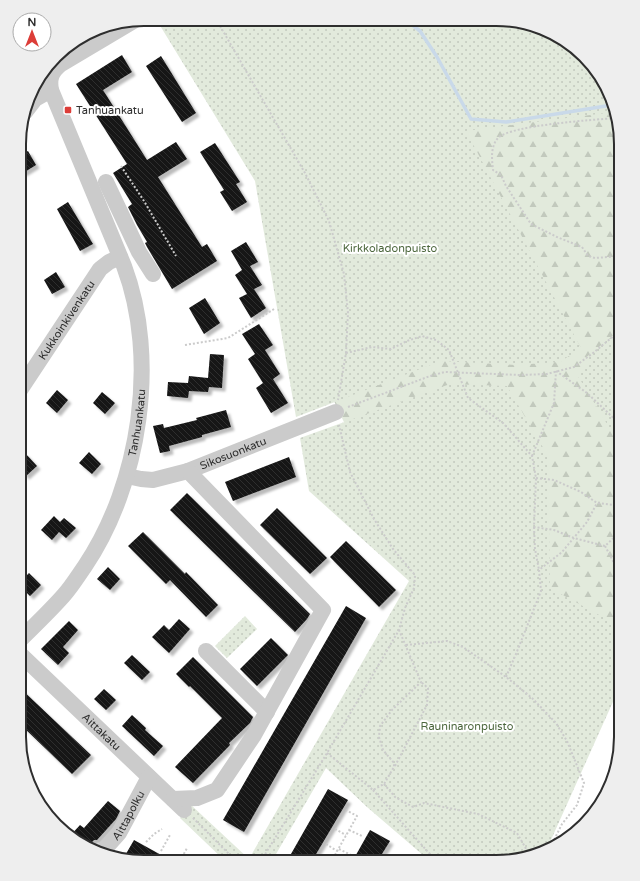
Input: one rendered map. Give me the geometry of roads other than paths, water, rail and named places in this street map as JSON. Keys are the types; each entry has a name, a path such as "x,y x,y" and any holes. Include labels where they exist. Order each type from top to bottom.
{"street":[{"path":"52,69 122,28"},
{"name":"Tanhuankatu","path":"26,634 64,594 86,565 102,536 127,476 134,451 140,402 141,358 136,307 128,277 51,90 48,74"},
{"path":"35,99 51,90"},
{"path":"106,182 139,252 153,274"},
{"name":"Kukkoinkivenkatu","path":"26,381 100,269 120,257"},
{"name":"Sikosuonkatu","path":"127,476 141,480 162,479 188,471 336,412"},
{"path":"188,471 323,610 267,712 206,651"},
{"name":"Aittakatu","path":"26,660 179,804 217,790 267,712"},
{"name":"Aittapolku","path":"105,849 119,833 149,777"}],"waterway":[{"path":"414,26 420,31 437,57 471,119 506,122 608,106"}],"place":[{"name":"Tanhuankatu","path":"68,110"}],"park label":[{"name":"Kirkkoladonpuisto","path":"390,248"},
{"name":"Rauninaronpuisto","path":"467,726"}]}
